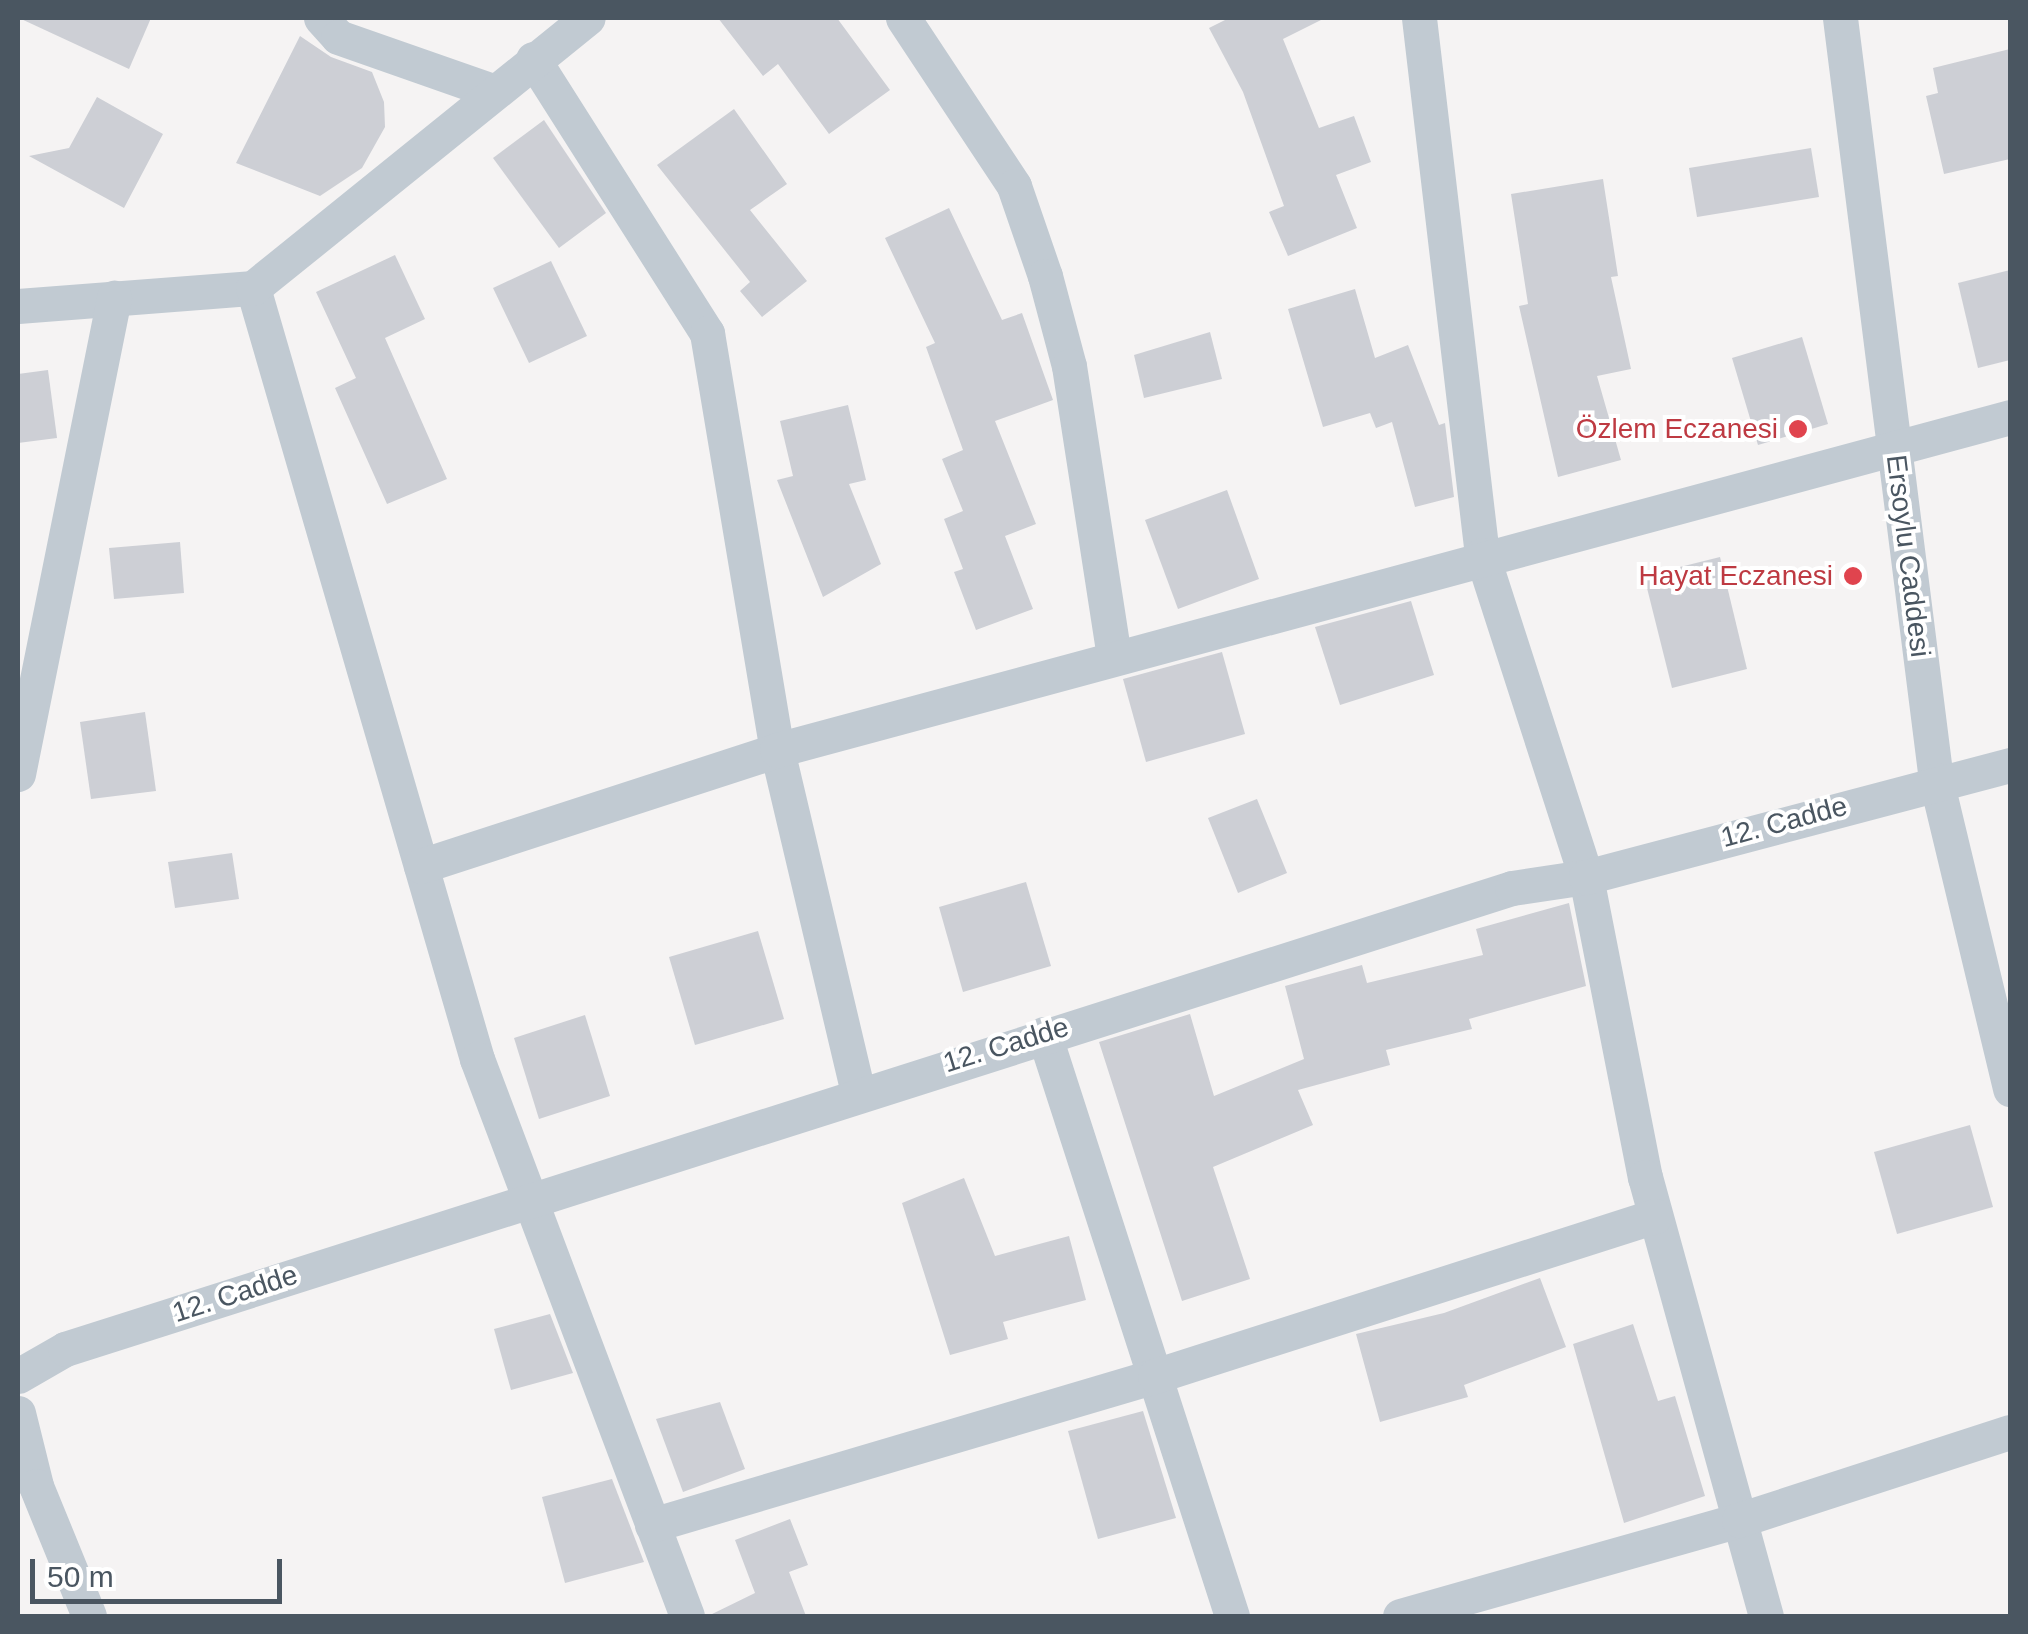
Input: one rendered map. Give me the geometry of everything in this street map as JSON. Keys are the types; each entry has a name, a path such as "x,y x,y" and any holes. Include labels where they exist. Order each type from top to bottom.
{"street":[{"path":"321,18 338,37 492,91"},
{"path":"18,306 253,288 492,91 588,18"},
{"path":"903,18 1014,186 1039,258 1068,366 1114,656"},
{"path":"1392,18 1423,58"},
{"path":"1418,18 1482,555 1586,877 1655,1216 1766,1616"},
{"name":"Ersoylu Caddesi","path":"1840,18 1936,780 2010,1089"},
{"path":"533,59 707,334 777,750 858,1092"},
{"path":"253,288 478,1058 687,1616"},
{"path":"18,774 114,298"},
{"path":"420,866 777,750 1482,555 1894,444 2010,417"},
{"name":"12. Cadde","path":"18,1376 65,1349 858,1092 1512,888 1586,877 1936,780 2010,765"},
{"path":"1044,1034 1232,1616"},
{"path":"652,1525 1154,1376 1655,1216"},
{"path":"18,1413 36,1486 88,1616"},
{"path":"1400,1616 1739,1520 2010,1432"}],"building":[{"path":"19,18 151,18 129,69"},
{"path":"718,18 837,18 890,90 829,134 778,64 763,76"},
{"path":"1229,18 1325,18 1283,39 1319,128 1354,116 1371,162 1336,175 1357,228 1288,256 1269,212 1284,206 1243,92 1209,28"},
{"path":"300,36 331,57 372,72 384,102 385,127 362,168 320,196 236,163"},
{"path":"2010,49 2010,159 1944,174 1926,96 1938,93 1933,68"},
{"path":"97,97 163,134 124,208 29,156 69,148"},
{"path":"734,109 787,184 750,210 807,281 762,317 740,291 750,282 657,165"},
{"path":"544,120 606,213 559,248 493,158"},
{"path":"1811,148 1819,197 1697,217 1689,168"},
{"path":"1603,179 1618,276 1611,277 1631,369 1597,376 1621,460 1558,477 1519,306 1528,304 1511,194"},
{"path":"949,208 1002,320 1022,313 1053,400 995,421 1036,524 1005,536 1033,609 976,630 954,572 963,569 944,519 963,511 942,459 963,450 926,347 935,343 885,238"},
{"path":"395,255 425,319 385,338 447,479 387,504 335,388 356,378 316,292"},
{"path":"551,261 587,336 529,363 493,288"},
{"path":"2010,270 2010,360 1978,368 1958,283"},
{"path":"1355,289 1375,358 1408,345 1439,425 1445,423 1454,497 1415,507 1392,422 1376,428 1370,413 1323,427 1288,309"},
{"path":"1210,332 1222,379 1144,398 1134,355"},
{"path":"1802,337 1828,424 1758,445 1732,358"},
{"path":"48,370 57,438 18,443 18,374"},
{"path":"848,405 866,480 849,484 881,564 823,597 777,480 793,476 780,421"},
{"path":"1227,490 1259,579 1178,609 1145,520"},
{"path":"180,542 184,593 114,599 109,548"},
{"path":"1720,557 1747,669 1672,688 1644,576"},
{"path":"1411,601 1434,675 1340,705 1315,627"},
{"path":"1222,652 1245,734 1146,762 1123,679"},
{"path":"145,712 156,791 91,799 80,722"},
{"path":"1257,799 1287,873 1238,893 1208,818"},
{"path":"232,853 239,899 175,908 168,862"},
{"path":"1026,882 1051,966 963,992 939,907"},
{"path":"1569,903 1586,986 1469,1019 1472,1029 1386,1050 1390,1065 1298,1090 1313,1125 1213,1167 1250,1279 1182,1301 1099,1042 1190,1014 1214,1096 1304,1059 1285,986 1362,965 1367,983 1483,955 1476,929"},
{"path":"758,931 784,1019 695,1045 669,957"},
{"path":"585,1015 610,1096 539,1119 514,1038"},
{"path":"1970,1125 1993,1207 1897,1234 1874,1152"},
{"path":"964,1178 995,1256 1069,1236 1086,1300 1003,1322 1008,1339 950,1355 902,1203"},
{"path":"1540,1278 1566,1347 1464,1385 1468,1397 1380,1422 1356,1334 1444,1313"},
{"path":"550,1314 573,1373 511,1390 494,1329"},
{"path":"1633,1324 1658,1401 1675,1396 1705,1496 1624,1523 1573,1344"},
{"path":"720,1402 745,1469 683,1492 656,1419"},
{"path":"1143,1411 1176,1518 1098,1539 1068,1431"},
{"path":"612,1479 644,1562 565,1583 542,1497"},
{"path":"790,1519 808,1565 789,1572 806,1616 708,1616 755,1593 735,1540"}],"place":[{"name":"Özlem Eczanesi","path":"1798,429"},
{"name":"Hayat Eczanesi","path":"1853,576"}]}
